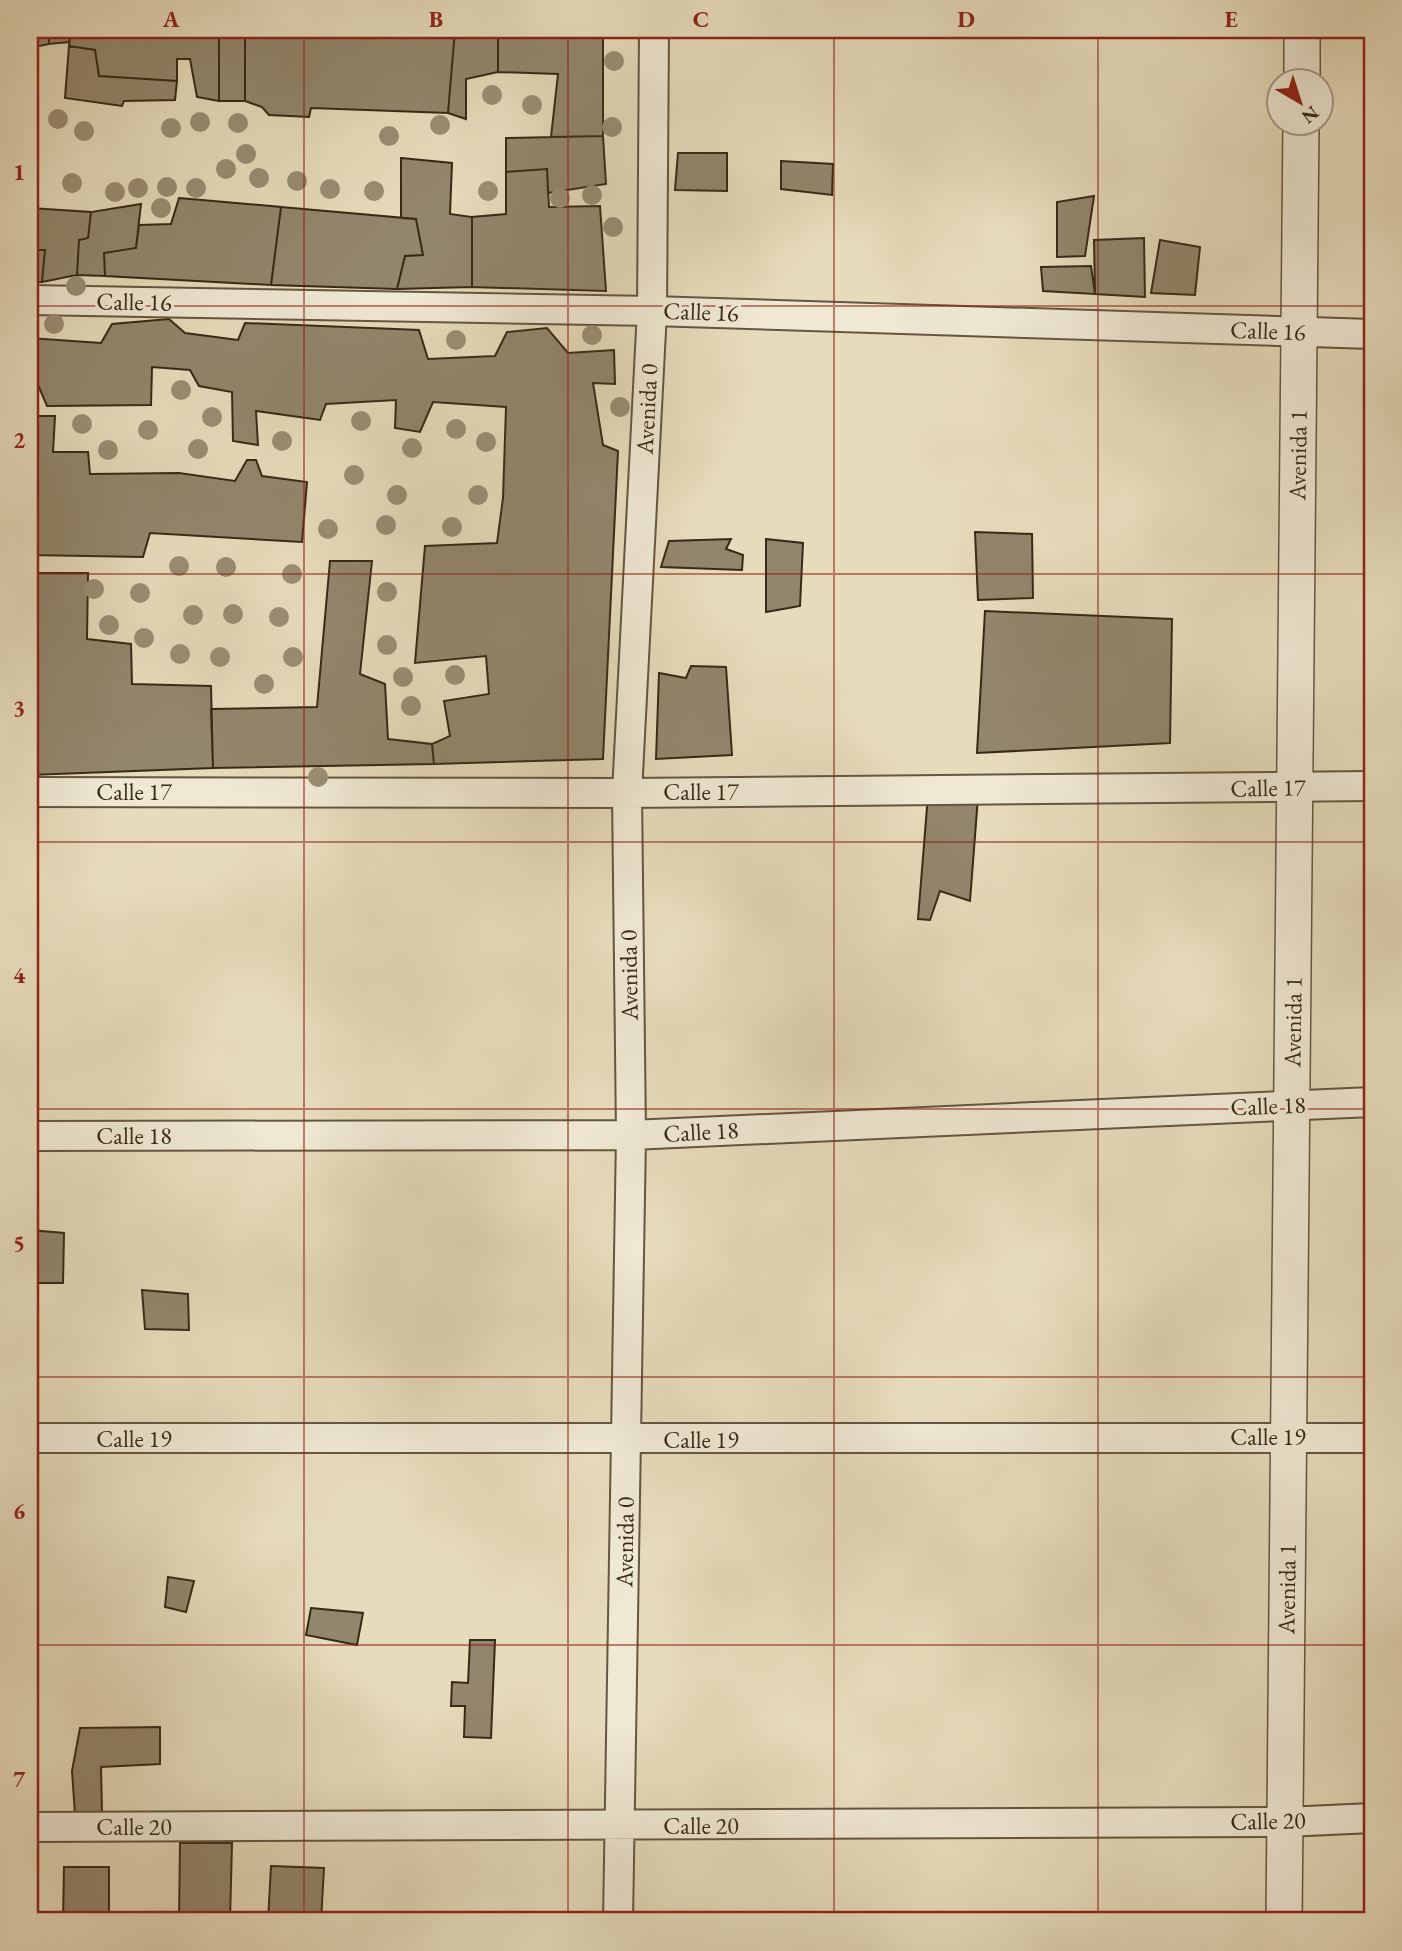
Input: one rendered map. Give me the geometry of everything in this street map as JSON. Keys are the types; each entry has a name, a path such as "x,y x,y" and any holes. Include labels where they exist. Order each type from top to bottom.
{"street":[{"name":"Avenida 0","path":"618,1921 631,1135 627,793 652,311 654,30"},
{"path":"1302,30 1302,66"},
{"name":"Avenida 1","path":"1284,1921 1301,136"},
{"name":"Calle 16","path":"30,300 652,311 1372,334"},
{"name":"Calle 17","path":"30,792 627,793 1372,786"},
{"name":"Calle 18","path":"30,1136 631,1135 1372,1102"},
{"name":"Calle 19","path":"30,1438 627,1441 1372,1438"},
{"name":"Calle 20","path":"30,1827 620,1827 1285,1822 1372,1818"}],"building":[{"path":"30,30 49,30 49,44 30,48"},
{"path":"49,30 71,30 69,42 49,44"},
{"path":"71,30 219,30 219,101 197,97 190,59 177,59 177,81 99,76 95,50 69,46"},
{"path":"219,30 245,30 245,101 219,101"},
{"path":"245,30 455,30 448,113 311,108 309,117 269,115 262,107 245,101"},
{"path":"455,30 498,30 498,72 466,79 466,119 448,113"},
{"path":"498,30 603,30 603,136 551,137 558,74 498,72"},
{"path":"69,46 95,50 99,76 177,81 175,100 124,101 122,106 65,98"},
{"path":"603,136 606,184 548,193 547,169 506,172 506,138"},
{"path":"678,153 727,153 727,191 675,190"},
{"path":"401,158 452,163 450,214 472,217 472,287 397,289 405,256 423,255 416,219 401,218"},
{"path":"781,161 833,164 832,195 781,189"},
{"path":"547,169 549,207 600,206 606,291 472,287 472,217 506,214 506,172"},
{"path":"1094,196 1085,256 1057,257 1057,202"},
{"path":"179,198 281,207 271,285 105,276 104,253 136,248 139,225 171,224"},
{"path":"141,204 136,248 104,253 105,276 77,275 79,240 88,238 91,212"},
{"path":"281,207 416,219 423,255 405,256 397,289 271,285"},
{"path":"30,208 91,212 88,238 79,240 77,275 42,282 45,250 30,250"},
{"path":"1144,238 1145,297 1095,294 1094,240"},
{"path":"1160,240 1200,247 1195,295 1151,293"},
{"path":"30,250 45,250 42,282 30,282"},
{"path":"1091,266 1095,294 1043,291 1041,267"},
{"path":"169,319 185,333 238,340 245,323 419,330 428,359 495,356 507,332 547,328 568,353 614,350 615,384 593,383 603,445 618,451 603,759 434,764 432,744 450,736 444,701 489,694 486,656 415,663 425,546 497,543 503,498 506,407 433,402 420,432 395,428 396,400 326,404 320,420 256,411 258,445 233,441 232,392 199,386 190,370 152,367 151,405 47,406 33,373 30,372 30,338 101,343 112,324"},
{"path":"30,416 55,416 53,452 88,452 90,474 179,473 235,481 247,460 256,460 262,476 307,482 302,542 150,533 143,557 30,555"},
{"path":"975,532 1032,534 1033,598 978,600"},
{"path":"731,539 726,549 743,555 742,570 661,567 669,541"},
{"path":"766,539 803,543 800,606 766,612"},
{"path":"330,561 372,561 360,674 385,684 388,739 432,744 434,764 213,768 211,709 317,707"},
{"path":"30,573 88,573 87,639 131,644 132,684 211,686 213,768 30,775"},
{"path":"985,611 1172,619 1170,743 977,753"},
{"path":"691,666 726,667 732,755 656,759 659,673 686,678"},
{"path":"928,795 978,797 970,901 940,891 930,920 918,919"},
{"path":"30,1230 64,1233 63,1283 30,1283"},
{"path":"142,1290 188,1294 189,1330 145,1329"},
{"path":"168,1577 194,1581 186,1612 165,1607"},
{"path":"311,1608 363,1613 357,1645 306,1635"},
{"path":"470,1640 495,1640 491,1738 464,1737 465,1706 451,1706 452,1682 468,1683"},
{"path":"160,1727 160,1764 101,1767 102,1813 75,1814 72,1771 80,1728"},
{"path":"180,1843 232,1843 230,1921 179,1921"},
{"path":"271,1866 324,1868 321,1921 268,1921"},
{"path":"64,1867 109,1867 109,1921 63,1921"}]}
